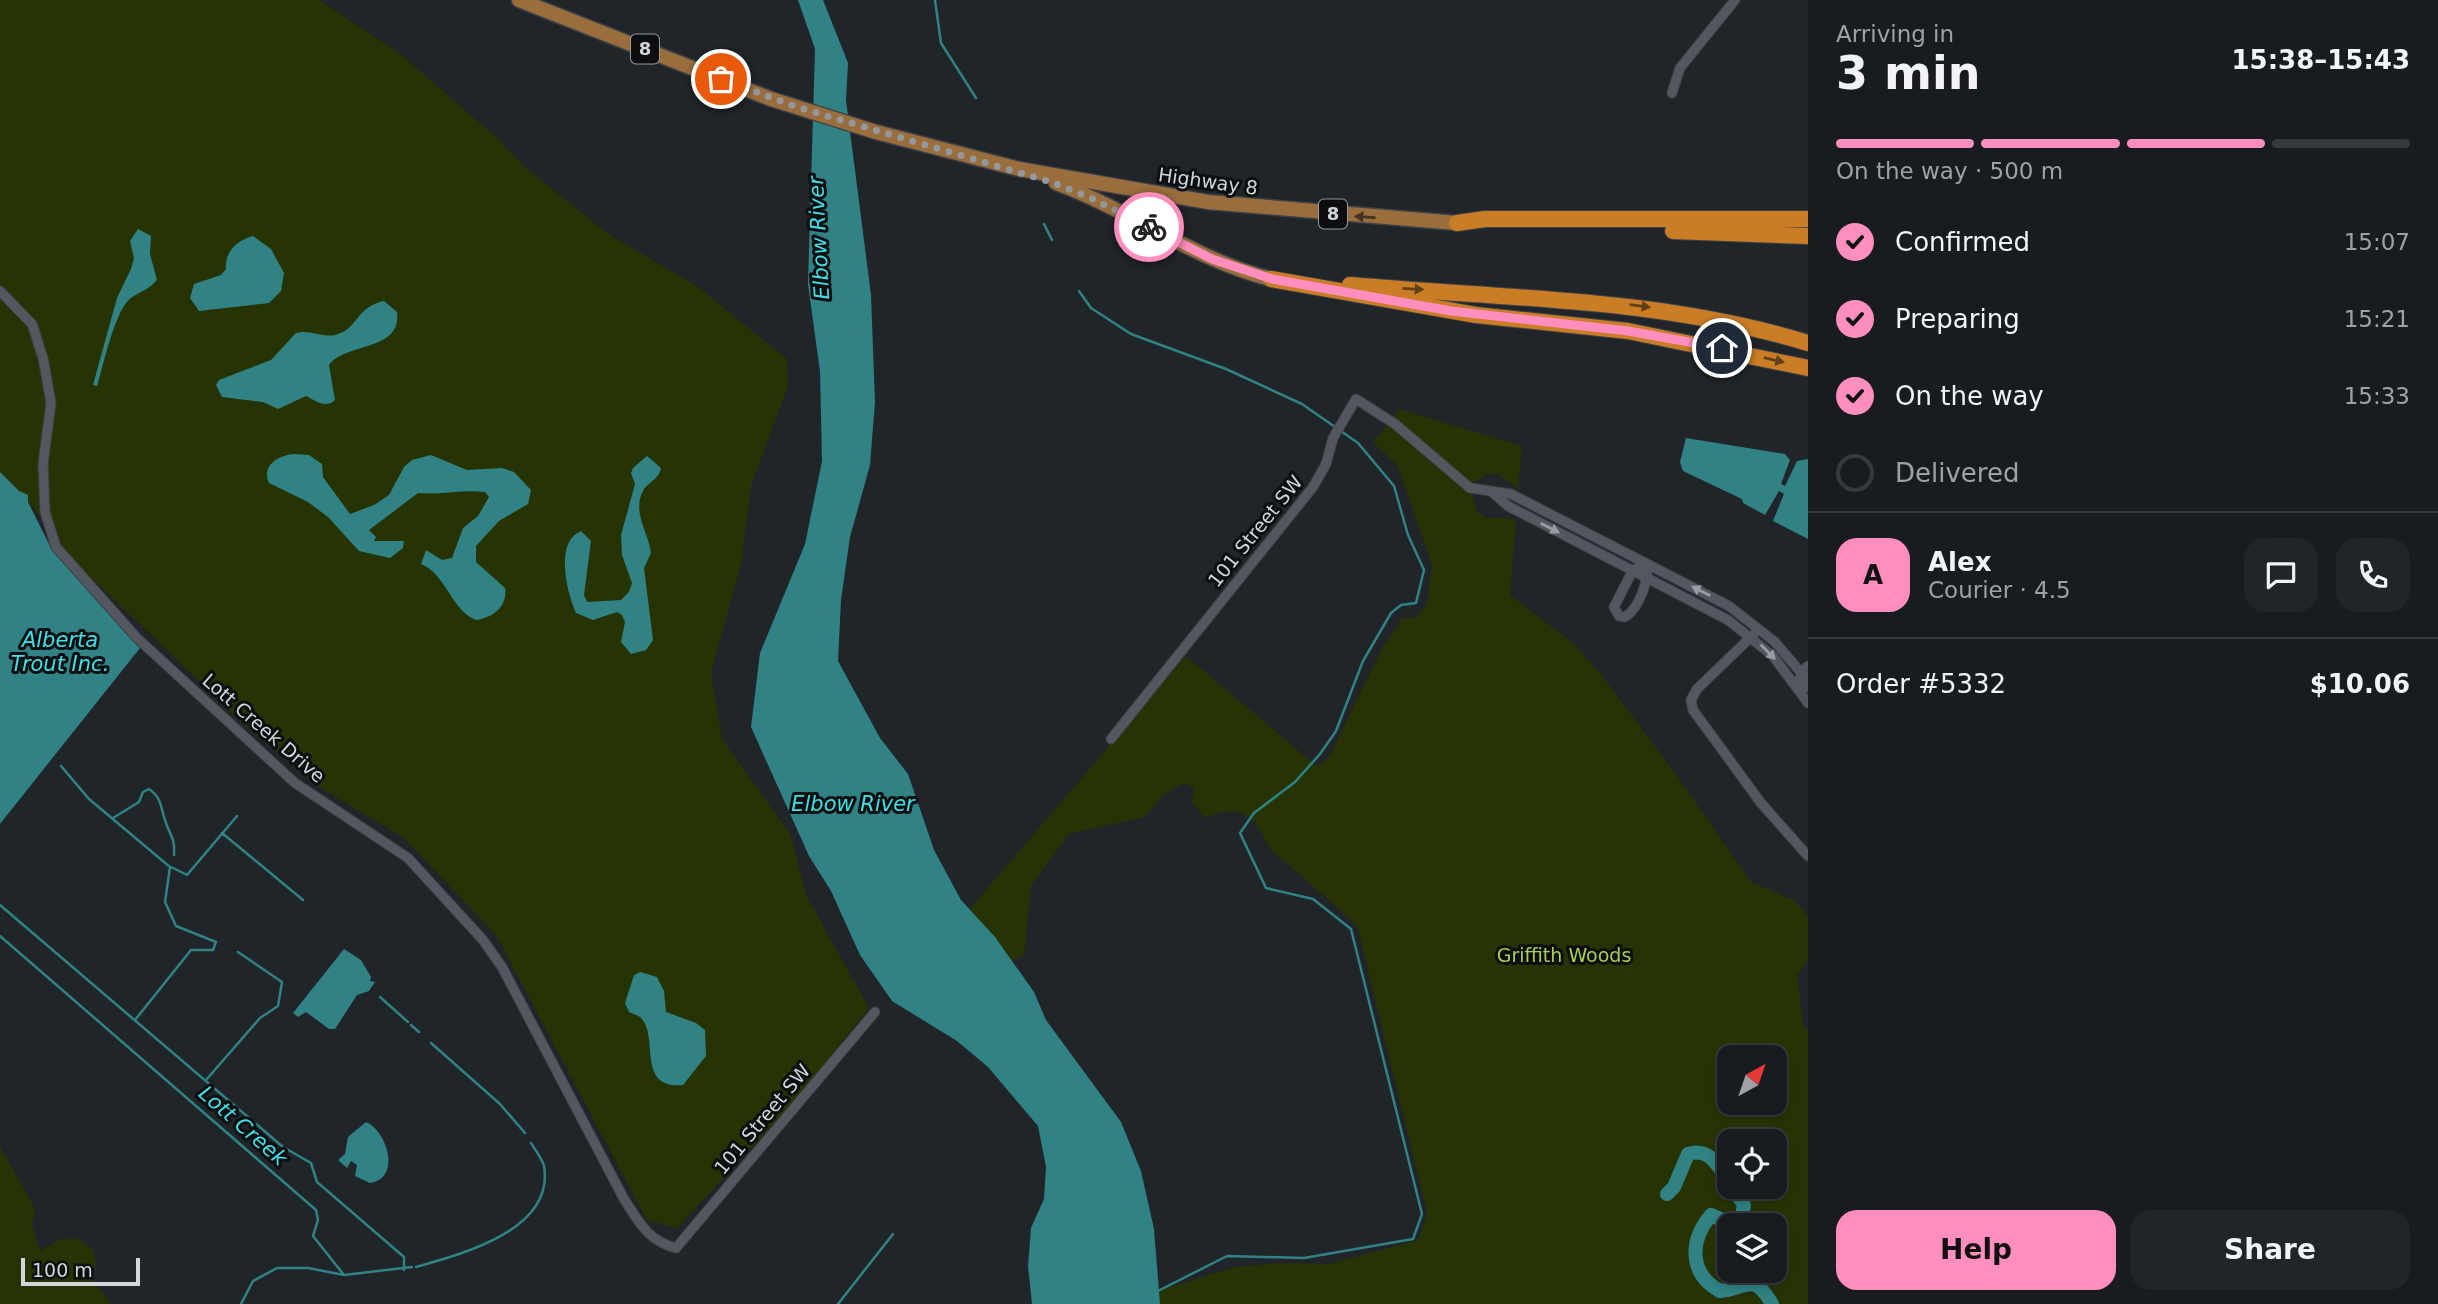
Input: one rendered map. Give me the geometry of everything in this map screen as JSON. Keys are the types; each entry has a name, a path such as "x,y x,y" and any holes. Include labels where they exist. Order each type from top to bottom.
{"highway":[{"path":"1457,223 1485,219 1808,219"},
{"path":"1457,223 1808,236"},
{"path":"1272,279 1637,306 1708,316 1808,343"},
{"path":"1272,279 1476,315 1628,331 1808,368"}],"main road":[{"name":"Highway 8","path":"519,0 771,99 876,132 957,153 1051,175 1208,202 1457,223"},
{"name":"Highway 8","path":"957,153 1071,189 1212,259 1272,279"}],"street":[{"path":"1672,93 1680,68 1735,0"},
{"name":"Lott Creek Drive","path":"0,291 32,324 43,358 51,403 43,464 45,512 56,547 137,638 295,783 408,858 483,940 502,967 631,1209 657,1243 676,1248"},
{"name":"101 Street SW","path":"1111,739 1313,487 1326,464 1335,434 1356,399 1395,424 1469,488 1492,492"},
{"path":"1492,492 1511,494 1729,606 1760,628 1805,669 1808,681"},
{"path":"1492,492 1508,506 1728,620 1773,656 1808,703"},
{"path":"1648,564 1648,578 1629,614 1619,617 1614,607 1633,570 1648,564"},
{"path":"1760,628 1697,689 1691,700 1693,710 1761,803 1808,856"},
{"path":"1797,687 1805,669"},
{"path":"1797,687 1808,687"},
{"name":"101 Street SW","path":"676,1248 875,1012"}],"green space":[{"path":"0,0 319,0 399,53 497,138 525,167 607,233 698,287 787,359 788,386 751,486 741,564 711,673 722,739 791,835 806,895 869,1008 792,1104 677,1228 647,1220 496,935 404,838 321,788 250,730 73,560 25,497 0,472"},
{"path":"1399,409 1522,446 1518,489 1497,473 1488,474 1471,484 1394,417"},
{"name":"Griffith Woods","path":"1389,423 1472,495 1477,512 1488,518 1516,519 1510,595 1573,643 1600,673 1672,769 1751,882 1795,901 1808,916 1808,960 1797,975 1803,1025 1808,1030 1808,1304 1115,1304 1235,1267 1276,1263 1329,1264 1419,1240 1427,1212 1357,925 1274,853 1258,826 1246,815 1229,812 1204,817 1192,802 1194,788 1184,783 1167,792 1144,817 1069,834 1031,886 1024,955 1001,965 951,931 1186,656 1318,767 1330,755 1381,651 1402,618 1416,618 1427,604 1432,565 1398,466 1373,442"},
{"path":"0,1146 35,1209 32,1225 40,1251 60,1239 79,1239 93,1250 97,1265 88,1274 111,1304 0,1304"}],"water":[{"name":"Elbow River","path":"798,0 823,0 848,63 846,100 871,295 875,402 870,465 850,537 841,600 838,661 880,738 908,774 934,850 961,900 995,937 1034,992 1046,1020 1121,1122 1141,1171 1154,1229 1160,1304 1032,1304 1028,1266 1031,1228 1044,1199 1046,1167 1038,1126 988,1067 957,1041 892,1001 860,955 831,891 809,856 751,727 760,653 805,544 822,461 820,372 808,284 815,49"},
{"path":"138,229 151,236 150,254 157,280 125,304 115,326 97,386 93,385 117,298 134,258 130,241"},
{"path":"253,236 271,249 284,273 281,291 269,303 199,311 190,298 194,284 221,275 226,269 227,257 233,248"},
{"path":"384,301 397,312 396,325 391,334 382,340 337,358 329,365 335,400 332,403 321,403 306,396 278,409 263,402 222,397 216,385 219,380 271,360 296,333 335,335 348,328 367,308"},
{"path":"1686,438 1785,454 1790,460 1781,484 1785,486 1797,461 1808,459 1808,539 1773,521 1784,494 1779,491 1765,515 1743,503 1742,499 1683,471 1680,462"},
{"path":"309,455 322,464 323,477 350,514 374,505 389,495 404,467 412,460 431,455 467,470 502,468 514,472 531,490 528,504 499,521 476,546 476,562 505,588 502,606 488,617 476,620 460,608 437,576 421,564 426,550 442,560 452,558 463,528 478,516 489,497 485,492 418,493 369,530 376,537 374,541 404,541 403,548 390,558 359,551 328,517 308,502 269,483 269,466 283,456"},
{"path":"647,456 661,468 644,489 639,505 651,553 644,568 653,640 646,650 631,654 621,642 625,622 622,615 617,612 593,620 576,613 569,593 565,557 573,537 581,531 591,541 584,595 587,602 621,600 629,592 632,583 622,555 621,535 635,484 631,473"},
{"name":"Alberta Trout Inc.","path":"0,472 19,491 28,495 28,502 51,548 140,648 0,824"},
{"path":"344,949 361,960 371,977 370,981 375,982 369,991 357,995 335,1029 329,1029 306,1012 298,1017 293,1013"},
{"path":"640,972 657,977 664,991 666,1012 696,1023 705,1030 706,1056 683,1085 668,1084 659,1079 651,1059 646,1025 640,1017 629,1012 625,1003 634,975"},
{"path":"366,1122 380,1135 388,1154 386,1173 370,1183 355,1176 357,1165 351,1161 347,1168 338,1160 345,1154 348,1137"}],"waterway":[{"path":"935,0 941,43 976,98"},
{"path":"1044,224 1052,240"},
{"path":"1079,291 1091,308 1131,334 1226,369 1302,404 1358,443 1394,486 1408,535 1424,570 1416,603 1401,605 1391,613 1363,661 1336,731 1320,754 1295,782 1254,813 1240,833 1266,888 1313,899 1351,929 1422,1214 1413,1239 1304,1258 1227,1256 1156,1292"},
{"path":"61,766 89,799 170,867 165,902 176,926 216,942 213,950 191,950 135,1020"},
{"path":"113,818 139,802 143,792 149,789 157,796 173,841 174,855"},
{"path":"171,867 187,875 237,816"},
{"path":"222,833 303,900"},
{"path":"0,905 283,1147 311,1163 317,1182 404,1257 404,1270"},
{"name":"Lott Creek","path":"0,936 316,1210 318,1220 313,1236 344,1275"},
{"path":"206,1080 260,1018 278,1006 282,982 238,952"},
{"path":"380,997 408,1022"},
{"path":"411,1025 419,1032"},
{"path":"431,1043 500,1104 525,1133"},
{"path":"416,1267 457,1255 501,1236 520,1223 535,1207 544,1188 544,1166 531,1143"},
{"path":"1667,1194 1674,1187 1688,1154 1702,1153 1717,1164"},
{"path":"1740,1199 1744,1205 1742,1216 1731,1224 1711,1215 1704,1225 1696,1246 1698,1266 1702,1276 1720,1291 1754,1285 1759,1287 1772,1304"},
{"path":"838,1304 893,1234"},
{"name":"Lott Creek","path":"241,1304 253,1281 277,1268 308,1268 344,1275 412,1267"}],"way so far":[{"path":"721,79 771,99 876,132 1051,182 1091,198 1149,227"}],"route":[{"path":"1149,227 1212,259 1272,279 1476,315 1628,331 1722,348"}]}
